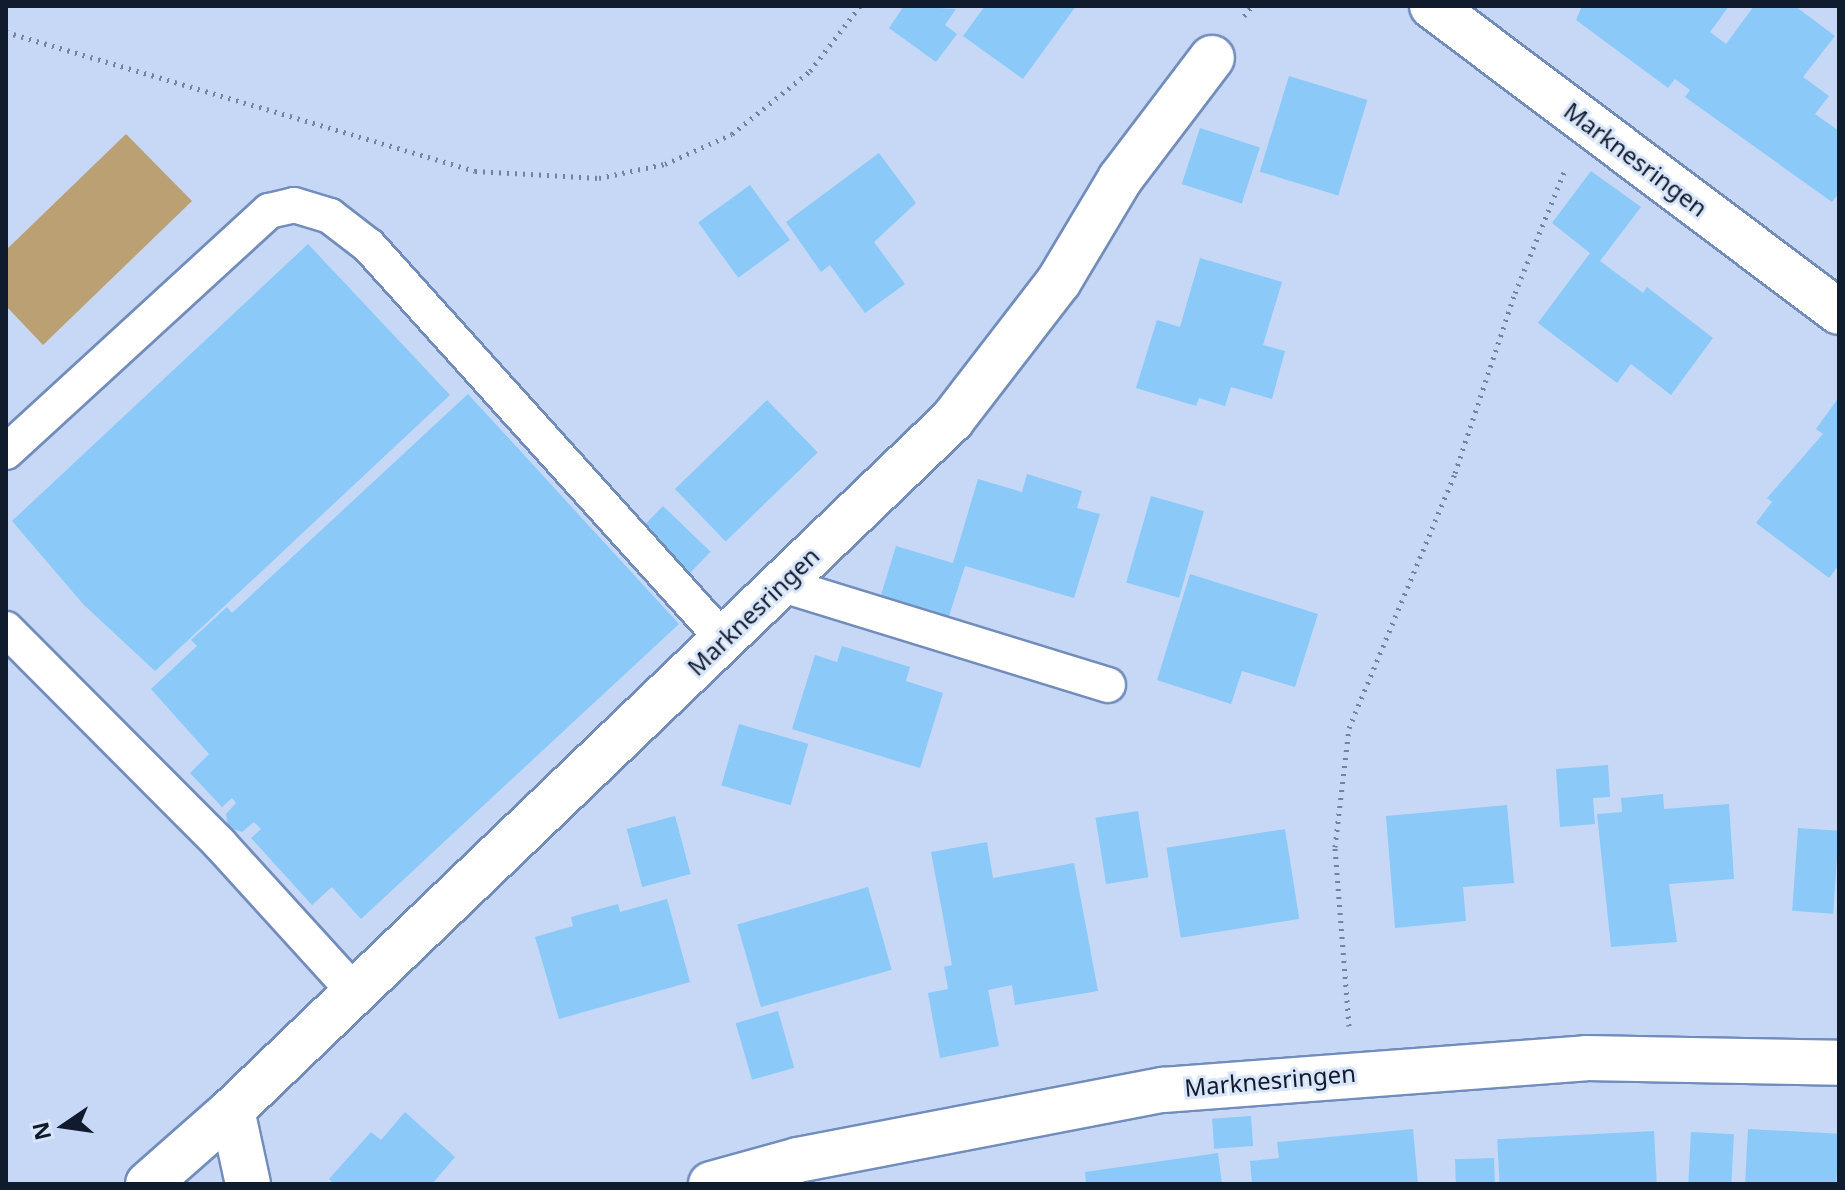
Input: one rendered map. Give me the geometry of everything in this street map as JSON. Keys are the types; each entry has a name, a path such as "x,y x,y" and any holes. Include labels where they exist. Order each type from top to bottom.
{"street":[{"name":"Marknesringen","path":"1432,6 1839,312"},
{"name":"Marknesringen","path":"148,1184 232,1110 353,990 725,641 952,420 1059,281 1120,179 1212,58"},
{"name":"Marknesringen","path":"711,1184 798,1160 1163,1090 1352,1073 1586,1058 1839,1063"},
{"path":"232,1110 248,1184"}],"lane":[{"path":"6,452 269,211 294,205 330,216 369,246 725,641"},
{"path":"783,585 1108,685"},
{"path":"8,633 220,844 353,990"}],"path":[{"path":"6,32 475,171 599,178 665,164 732,134 810,71 860,6"},
{"path":"1352,1073 1335,847 1349,728 1455,473 1515,293 1585,121"}],"shaded area":[{"path":"126,134 192,201 43,345 6,306 6,250"}],"building":[{"path":"904,6 956,9 945,25 957,34 936,62 889,28"},
{"path":"985,6 1076,6 1023,79 963,36"},
{"path":"1582,6 1729,6 1710,32 1726,44 1754,6 1795,6 1835,36 1803,77 1829,96 1815,114 1839,131 1839,193 1832,202 1685,97 1690,90 1675,79 1668,88 1576,20"},
{"path":"1289,76 1367,100 1338,196 1260,172"},
{"path":"1200,128 1260,147 1242,204 1182,184"},
{"path":"879,153 916,203 874,242 905,284 865,313 830,265 821,272 786,222"},
{"path":"1591,171 1641,207 1600,261 1643,293 1647,287 1713,338 1671,395 1631,364 1617,383 1538,323 1590,253 1552,223"},
{"path":"750,185 790,240 738,278 698,223"},
{"path":"308,244 450,395 155,671 84,605 12,521"},
{"path":"1200,258 1282,282 1263,345 1285,351 1272,399 1231,387 1225,406 1199,398 1196,406 1136,388 1157,320 1180,327"},
{"path":"468,394 679,624 361,919 332,887 312,905 251,838 261,829 254,822 242,832 228,827 226,814 236,803 232,798 222,807 190,773 209,754 151,689 197,646 191,640 227,607 232,613"},
{"path":"1839,397 1839,565 1829,578 1756,523 1772,502 1767,498 1823,434 1816,429"},
{"path":"767,400 818,453 726,541 675,489"},
{"path":"1027,474 1082,491 1077,508 1100,514 1074,598 965,566 949,616 881,595 896,546 953,563 978,479 1022,492"},
{"path":"1151,496 1204,511 1179,598 1126,583"},
{"path":"663,506 710,552 685,578 637,533"},
{"path":"1190,574 1318,614 1295,687 1242,671 1231,704 1157,680"},
{"path":"842,646 910,667 906,681 943,693 920,768 792,729 815,655 837,662"},
{"path":"739,724 808,744 791,805 721,786"},
{"path":"1608,765 1610,797 1593,798 1595,824 1560,827 1556,769"},
{"path":"1663,794 1664,809 1729,804 1734,879 1669,884 1677,942 1611,947 1597,814 1622,812 1621,798"},
{"path":"1507,805 1514,883 1463,887 1466,921 1395,928 1386,816"},
{"path":"1138,811 1148,877 1106,884 1096,818"},
{"path":"675,816 691,874 642,887 627,829"},
{"path":"1798,828 1839,831 1833,914 1792,911"},
{"path":"1285,829 1299,919 1181,938 1166,848"},
{"path":"987,842 993,878 1074,863 1098,991 1015,1005 1012,985 988,990 999,1046 940,1058 928,993 948,989 944,967 952,965 931,852"},
{"path":"868,887 892,970 761,1007 737,924"},
{"path":"667,899 690,982 559,1019 535,937 573,926 571,917 618,904 620,912"},
{"path":"778,1011 794,1068 752,1080 736,1023"},
{"path":"405,1112 455,1157 432,1184 334,1184 329,1179 371,1132 381,1140"},
{"path":"1251,1116 1253,1146 1214,1149 1212,1119"},
{"path":"1413,1129 1418,1184 1252,1184 1250,1161 1279,1158 1277,1142"},
{"path":"1748,1129 1839,1134 1836,1184 1745,1184"},
{"path":"1654,1131 1657,1184 1500,1184 1497,1139"},
{"path":"1691,1132 1734,1134 1731,1184 1688,1184"},
{"path":"1218,1153 1222,1184 1086,1184 1085,1172"},
{"path":"1494,1158 1495,1184 1456,1184 1455,1159"}]}
